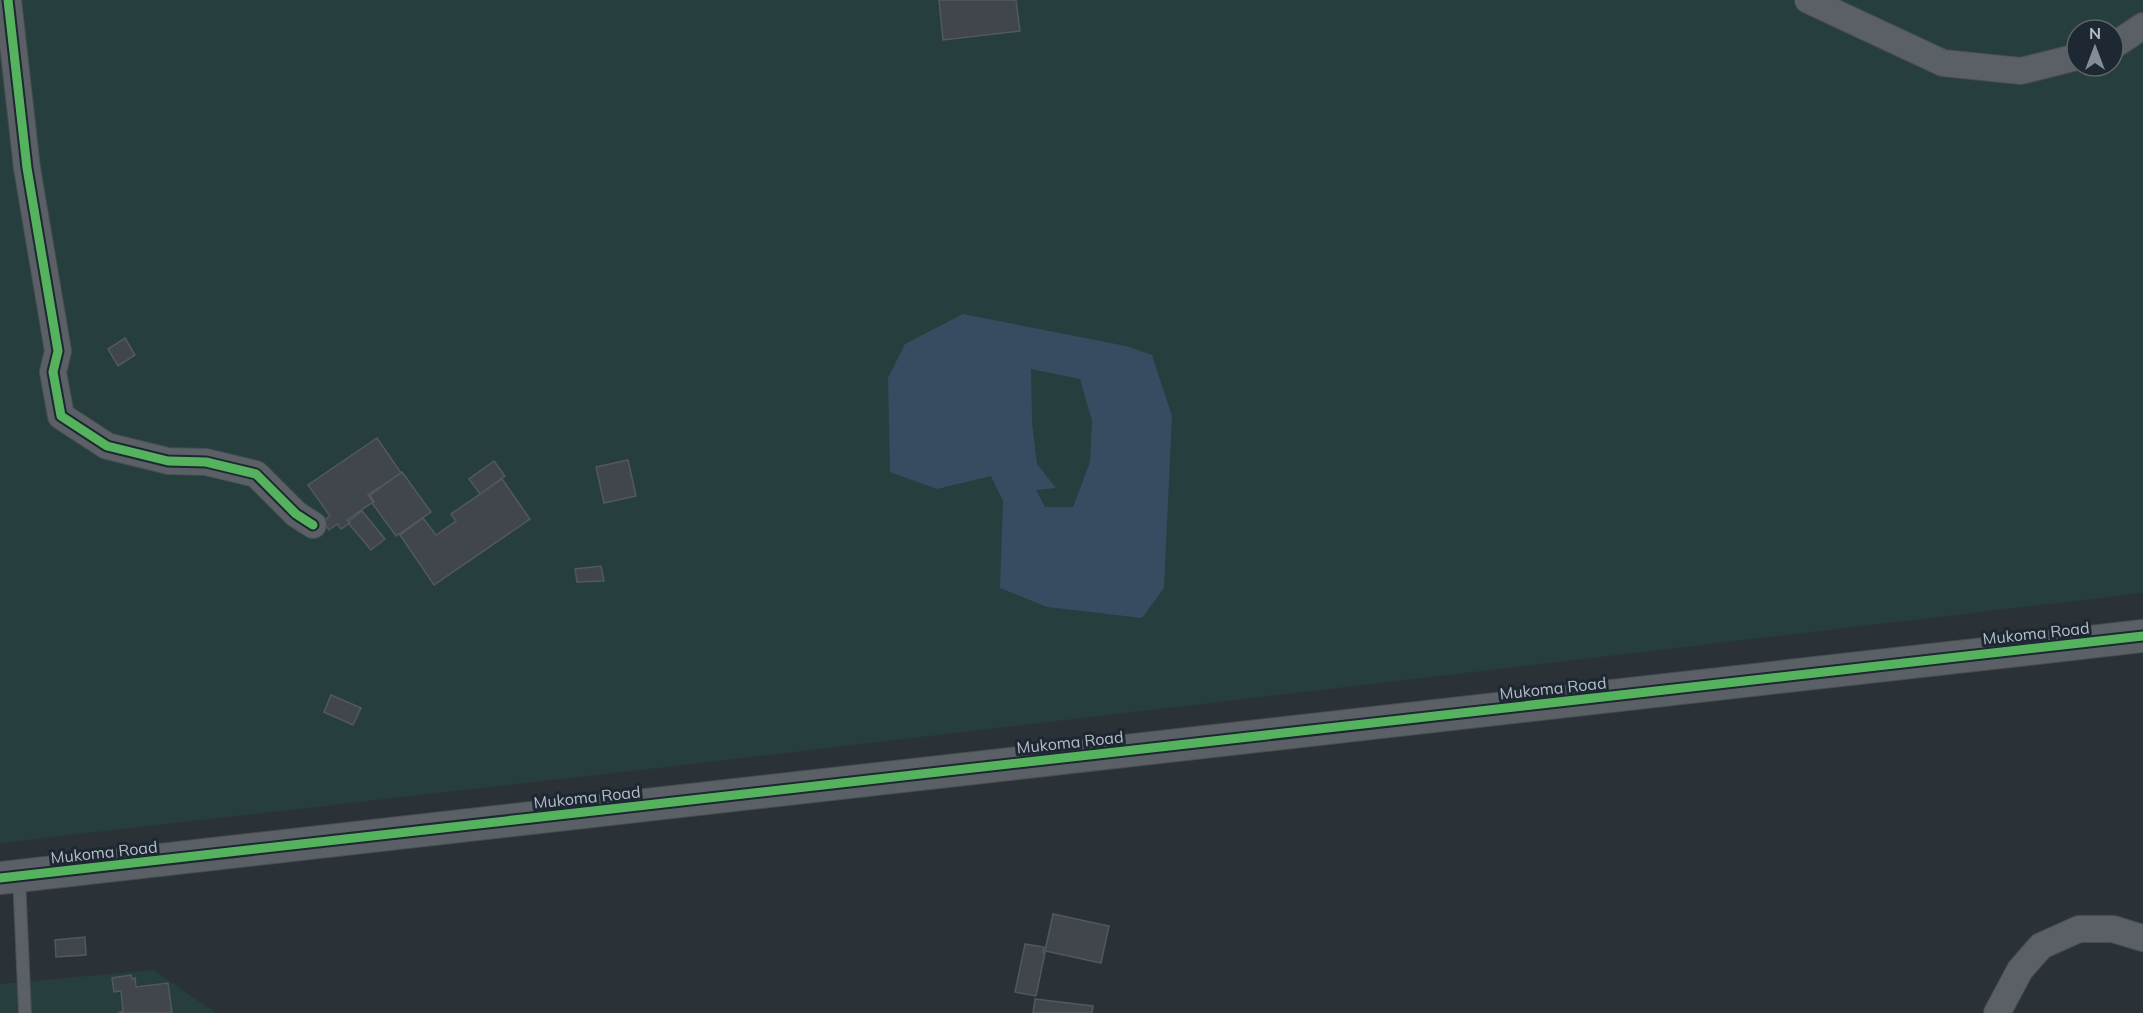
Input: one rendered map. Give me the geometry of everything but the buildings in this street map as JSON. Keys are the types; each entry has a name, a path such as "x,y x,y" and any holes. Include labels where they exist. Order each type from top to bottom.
{"street":[{"path":"8,0 27,168 58,351 53,372 61,416 107,446 168,461 206,462 256,474 296,514 313,525"},
{"path":"1808,0 1943,63 2021,70 2065,60"},
{"path":"2125,38 2143,26"},
{"name":"Mukoma Road","path":"10,877 2143,636"},
{"path":"1997,1013 2020,970 2041,946 2079,929 2113,929 2143,938"}],"lane":[{"path":"10,877 25,1013"}],"green space":[{"path":"0,0 2143,0 2143,593 0,843"},
{"path":"153,970 216,1013 0,1013 0,984"}],"water":[{"path":"963,314 1126,346 1152,355 1172,416 1164,588 1142,618 1047,607 1000,588 1003,501 991,476 937,489 890,472 888,378 905,344","holes":["1031,369 1080,379 1092,421 1090,462 1073,507 1045,507 1036,490 1056,488 1037,464 1032,423"]}],"cycle path":[{"path":"8,0 27,168 58,351 53,372 61,416 107,446 168,461 206,462 256,474 296,514 313,525"},
{"path":"0,878 2143,636"}]}
